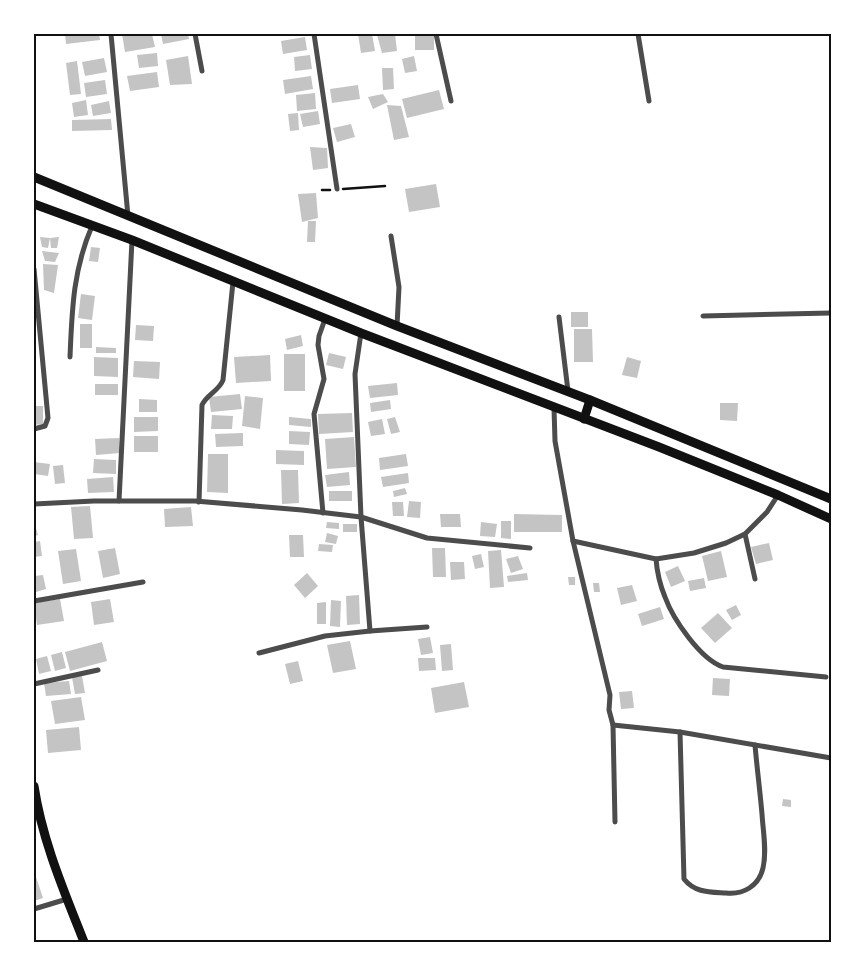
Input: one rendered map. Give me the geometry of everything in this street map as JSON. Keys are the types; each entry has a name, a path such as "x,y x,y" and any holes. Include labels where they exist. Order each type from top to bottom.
{"main road":[{"path":"34,177 397,326 568,391 831,499"},
{"path":"34,204 132,240 325,319 659,447 778,495 831,519"},
{"path":"584,419 590,400"},
{"path":"34,786 36,811 84,942"}],"street":[{"path":"111,34 128,216"},
{"path":"195,34 202,72"},
{"path":"314,34 337,189"},
{"path":"436,34 451,101"},
{"path":"638,34 649,101"},
{"path":"70,357 72,296 79,259 92,226"},
{"path":"391,236 399,286 397,326"},
{"path":"119,501 132,240"},
{"path":"34,270 48,418 45,426 34,429"},
{"path":"199,502 202,404 207,397 220,387 223,380 233,282"},
{"path":"703,316 831,313"},
{"path":"559,317 568,391"},
{"path":"323,513 314,414 324,379 318,345 325,319"},
{"path":"361,333 354,374 361,516 370,630"},
{"path":"554,408 555,441 574,541 610,696 609,710 612,725 615,822"},
{"path":"574,541 656,559 694,553 745,534 767,512 778,495"},
{"path":"34,504 119,501 199,502 361,516 427,538 530,548"},
{"path":"745,534 755,579"},
{"path":"656,559 665,598 690,638 710,661 722,667 826,677"},
{"path":"34,601 143,582"},
{"path":"259,653 325,636 370,630 427,627"},
{"path":"34,684 98,670"},
{"path":"612,725 680,732 831,758"},
{"path":"680,732 684,879 690,886 700,891 736,894 746,891 760,877 763,868 764,840 755,745"},
{"path":"34,910 67,899"}],"path":[{"path":"322,190 385,186"}],"building":[{"path":"65,34 99,34 100,40 66,44"},
{"path":"122,34 152,34 155,47 125,52"},
{"path":"161,34 188,34 189,39 163,44"},
{"path":"358,34 372,34 375,51 361,53"},
{"path":"395,34 397,51 382,53 377,35"},
{"path":"415,34 434,34 434,50 415,50"},
{"path":"305,37 307,50 283,54 281,41"},
{"path":"157,53 158,66 139,68 137,55"},
{"path":"310,55 312,69 295,71 294,57"},
{"path":"188,56 192,84 170,85 166,60"},
{"path":"414,56 417,71 405,73 402,59"},
{"path":"104,58 107,72 85,76 82,62"},
{"path":"77,61 81,94 70,95 66,63"},
{"path":"382,68 393,68 394,89 383,90"},
{"path":"157,72 159,87 130,91 127,76"},
{"path":"311,76 313,89 285,94 283,80"},
{"path":"105,80 107,94 86,97 84,83"},
{"path":"358,85 360,99 332,103 330,89"},
{"path":"439,90 444,109 407,118 402,99"},
{"path":"315,93 316,109 297,111 296,95"},
{"path":"383,94 388,102 373,109 368,97"},
{"path":"86,100 88,115 74,117 72,103"},
{"path":"109,101 111,113 93,116 91,105"},
{"path":"387,105 401,106 409,137 394,140"},
{"path":"318,111 320,124 303,127 300,114"},
{"path":"298,113 299,130 290,131 288,114"},
{"path":"111,119 112,130 72,131 72,120"},
{"path":"351,124 355,137 337,142 333,128"},
{"path":"310,147 327,148 328,168 313,170"},
{"path":"436,184 440,207 409,212 405,189"},
{"path":"316,193 318,218 302,222 298,194"},
{"path":"308,221 316,221 315,242 307,242"},
{"path":"40,237 50,238 48,248 42,247"},
{"path":"59,237 57,248 51,248 50,238"},
{"path":"91,247 100,248 98,262 89,261"},
{"path":"42,251 59,253 55,262 45,261"},
{"path":"43,264 58,265 54,293 44,290"},
{"path":"81,294 95,296 92,320 78,318"},
{"path":"571,312 588,312 588,327 571,327"},
{"path":"80,324 92,324 92,348 80,348"},
{"path":"136,325 154,326 153,341 135,340"},
{"path":"574,329 592,329 593,362 574,362"},
{"path":"301,335 303,346 287,350 285,339"},
{"path":"96,347 116,348 116,353 96,353"},
{"path":"329,353 346,357 343,369 326,365"},
{"path":"284,354 305,354 305,391 284,391"},
{"path":"270,355 271,381 236,383 234,357"},
{"path":"94,357 118,358 118,377 94,376"},
{"path":"627,357 641,361 637,378 622,375"},
{"path":"134,361 160,362 159,379 133,377"},
{"path":"397,383 398,395 370,398 368,386"},
{"path":"95,384 118,384 118,395 95,395"},
{"path":"240,394 242,409 211,412 209,397"},
{"path":"245,396 263,398 260,429 242,426"},
{"path":"139,399 157,400 157,412 139,412"},
{"path":"390,400 391,409 371,412 370,403"},
{"path":"720,403 738,403 737,421 720,420"},
{"path":"34,406 43,406 43,424 34,425"},
{"path":"352,413 353,432 319,434 318,414"},
{"path":"212,415 233,416 232,429 211,429"},
{"path":"134,417 158,417 158,431 134,432"},
{"path":"289,417 311,419 311,427 289,425"},
{"path":"395,417 400,432 391,434 387,419"},
{"path":"382,419 385,434 371,436 368,422"},
{"path":"289,431 310,432 309,445 289,444"},
{"path":"243,433 243,446 216,447 215,434"},
{"path":"134,436 158,436 158,452 134,452"},
{"path":"354,437 356,467 327,469 325,439"},
{"path":"119,438 120,453 96,455 95,439"},
{"path":"276,450 304,451 304,465 276,464"},
{"path":"208,454 228,454 228,493 207,492"},
{"path":"406,454 408,466 380,470 379,458"},
{"path":"94,459 116,460 116,474 93,473"},
{"path":"34,462 50,464 48,476 34,474"},
{"path":"63,465 65,483 55,484 53,466"},
{"path":"281,470 298,470 299,503 282,504"},
{"path":"349,472 350,485 327,487 325,475"},
{"path":"408,473 409,483 383,487 381,477"},
{"path":"113,477 114,492 88,493 87,479"},
{"path":"405,488 407,494 394,497 393,491"},
{"path":"329,491 352,491 352,501 329,501"},
{"path":"409,501 421,502 420,518 407,517"},
{"path":"392,502 403,502 404,516 393,516"},
{"path":"90,506 93,538 74,539 71,507"},
{"path":"191,507 193,526 165,527 164,509"},
{"path":"440,514 460,514 461,527 441,527"},
{"path":"514,514 562,515 562,532 514,532"},
{"path":"501,521 511,521 511,539 501,538"},
{"path":"327,522 339,523 339,529 326,528"},
{"path":"481,522 497,524 495,537 480,536"},
{"path":"343,524 357,524 357,532 343,532"},
{"path":"34,526 38,535 34,536"},
{"path":"327,533 338,536 336,544 325,542"},
{"path":"289,535 303,535 304,557 290,557"},
{"path":"40,541 42,556 34,557 34,542"},
{"path":"769,543 773,560 756,564 751,547"},
{"path":"319,544 333,545 332,552 318,551"},
{"path":"115,548 120,574 103,578 98,551"},
{"path":"432,548 445,548 446,577 433,577"},
{"path":"76,549 81,581 63,584 58,551"},
{"path":"501,550 504,587 490,588 488,551"},
{"path":"721,551 727,577 708,581 702,556"},
{"path":"481,554 484,567 475,569 472,556"},
{"path":"518,556 523,569 511,573 506,559"},
{"path":"450,562 464,562 465,579 451,580"},
{"path":"678,566 685,581 671,587 665,572"},
{"path":"307,573 318,586 305,598 294,585"},
{"path":"527,573 528,580 508,582 507,576"},
{"path":"43,575 46,589 36,592 34,576"},
{"path":"568,577 575,577 575,585 569,585"},
{"path":"704,578 706,588 690,591 688,581"},
{"path":"593,583 599,583 600,592 594,592"},
{"path":"632,585 637,601 621,605 617,588"},
{"path":"359,595 360,624 347,625 346,596"},
{"path":"60,599 64,621 37,625 34,603"},
{"path":"110,599 114,622 94,625 91,602"},
{"path":"331,600 341,601 340,627 330,626"},
{"path":"326,602 326,624 317,624 317,603"},
{"path":"736,605 741,615 732,620 726,610"},
{"path":"660,607 664,619 642,626 638,614"},
{"path":"718,613 732,628 715,643 701,628"},
{"path":"430,637 433,653 421,655 418,639"},
{"path":"350,641 356,669 333,673 327,645"},
{"path":"102,642 107,661 70,671 65,652"},
{"path":"451,644 453,670 442,671 440,645"},
{"path":"62,652 66,668 55,671 51,655"},
{"path":"47,656 51,671 39,674 36,659"},
{"path":"418,658 435,658 436,670 419,671"},
{"path":"298,661 303,681 290,684 285,664"},
{"path":"82,676 85,693 75,694 72,677"},
{"path":"713,678 730,679 729,696 712,695"},
{"path":"69,681 71,694 46,696 44,683"},
{"path":"464,682 469,707 435,713 431,688"},
{"path":"632,691 634,708 621,709 619,692"},
{"path":"81,697 85,720 55,724 51,701"},
{"path":"79,727 81,750 48,753 46,730"},
{"path":"783,799 791,800 791,807 782,806"},
{"path":"36,877 43,898 34,901 34,878"}]}
